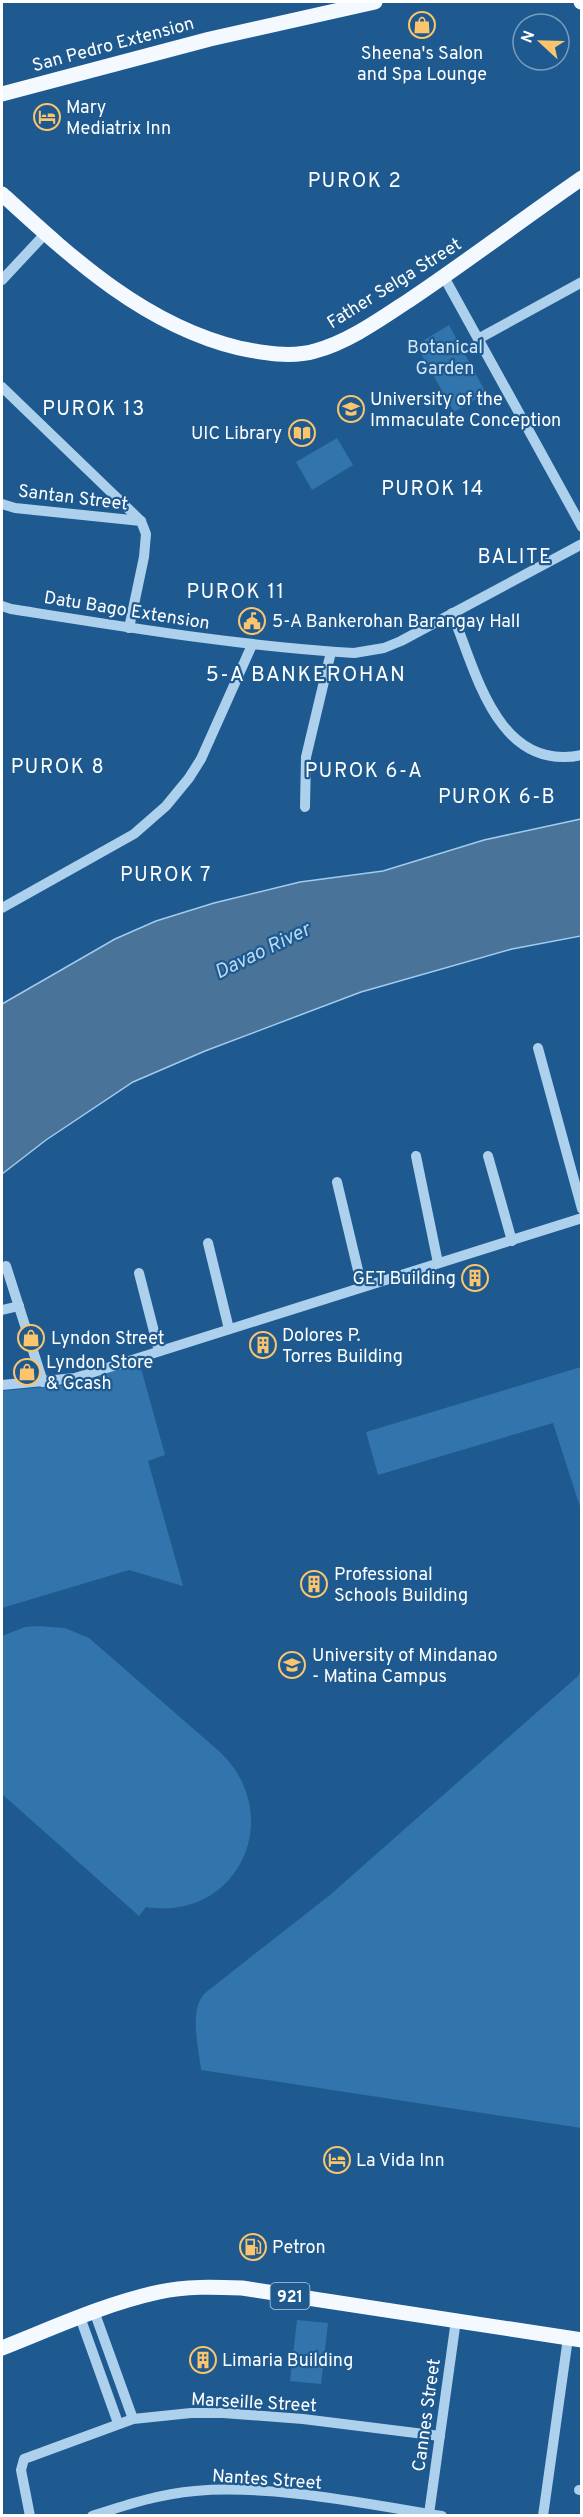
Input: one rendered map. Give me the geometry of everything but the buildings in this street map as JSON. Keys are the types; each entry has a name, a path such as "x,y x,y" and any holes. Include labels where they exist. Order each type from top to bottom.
{"main road":[{"name":"San Pedro Extension","path":"2,93 210,39 375,2"},
{"name":"Father Selga Street","path":"2,194 45,234 113,288 168,322 226,345 273,353 305,353 329,346 379,320 444,277 582,178"},
{"name":"921","path":"2,2348 94,2311 158,2292 208,2287 242,2288 575,2339"}],"street":[{"path":"2,280 45,234"},
{"path":"444,277 582,527"},
{"path":"478,339 582,282"},
{"path":"2,387 141,521 146,534 145,545 129,628"},
{"name":"Santan Street","path":"2,504 15,508 141,521"},
{"name":"Datu Bago Extension","path":"2,606 129,628 252,645 354,653 384,648 582,544"},
{"path":"452,613 488,702 508,733 523,747 539,754 558,758 582,755"},
{"path":"2,908 135,834 166,806 201,759 252,645"},
{"path":"305,807 306,757 331,652"},
{"path":"538,1048 582,1209"},
{"path":"416,1156 438,1263"},
{"path":"488,1156 512,1241"},
{"path":"337,1182 362,1287"},
{"path":"2,1385 75,1378 582,1218"},
{"path":"208,1243 230,1329"},
{"path":"6,1266 43,1382"},
{"path":"139,1273 159,1352"},
{"path":"2,1310 20,1306"},
{"path":"94,2311 133,2419"},
{"path":"80,2317 118,2423"},
{"name":"Cannes Street","path":"429,2514 456,2320"},
{"path":"543,2516 575,2339"},
{"name":"Marseille Street","path":"30,2516 21,2470 24,2459 133,2419 223,2413 303,2419 440,2436"},
{"name":"Nantes Street","path":"92,2516 149,2498 195,2491 239,2490 298,2495 442,2516"}],"green space":[{"name":"Botanical Garden","path":"449,325 486,393 454,412 416,345"},
{"path":"337,438 353,465 312,490 296,462"},
{"path":"139,1361 165,1455 148,1461 183,1586 129,1570 2,1608 2,1391 78,1384"},
{"path":"581,1367 581,1510 553,1423 378,1475 366,1432"},
{"path":"25,1627 65,1628 89,1638 220,1752 240,1778 250,1805 250,1833 243,1859 228,1881 206,1898 178,1907 146,1907 139,1916 2,1794 2,1636"},
{"path":"581,1669 581,2128 201,2070 196,2019 197,2009 205,1993 330,1895 578,1676"},
{"path":"297,2320 328,2323 321,2384 290,2381"}],"water":[{"name":"Davao River","path":"581,819 581,936 512,949 361,992 205,1051 133,1082 46,1140 2,1174 2,1004 115,939 156,921 214,903 300,882 383,871 484,840"}],"place":[{"name":"Sheena's Salon and Spa Lounge","path":"422,25"},
{"name":"Mary Mediatrix Inn","path":"47,117"},
{"name":"University of the Immaculate Conception","path":"351,409"},
{"name":"UIC Library","path":"302,433"},
{"name":"5-A Bankerohan Barangay Hall","path":"252,621"},
{"name":"GET Building","path":"475,1278"},
{"name":"Lyndon Street","path":"31,1338"},
{"name":"Dolores P. Torres Building","path":"263,1345"},
{"name":"Lyndon Store & Gcash","path":"27,1372"},
{"name":"Professional Schools Building","path":"314,1584"},
{"name":"University of Mindanao - Matina Campus","path":"292,1665"},
{"name":"La Vida Inn","path":"337,2160"},
{"name":"Petron","path":"253,2247"},
{"name":"Limaria Building","path":"203,2360"}],"district":[{"name":"PUROK 2","path":"355,180"},
{"name":"PUROK 13","path":"94,408"},
{"name":"PUROK 14","path":"433,488"},
{"name":"BALITE","path":"515,556"},
{"name":"PUROK 11","path":"236,591"},
{"name":"5-A BANKEROHAN","path":"306,674"},
{"name":"PUROK 8","path":"58,766"},
{"name":"PUROK 6-A","path":"364,770"},
{"name":"PUROK 6-B","path":"497,796"},
{"name":"PUROK 7","path":"166,874"}]}
